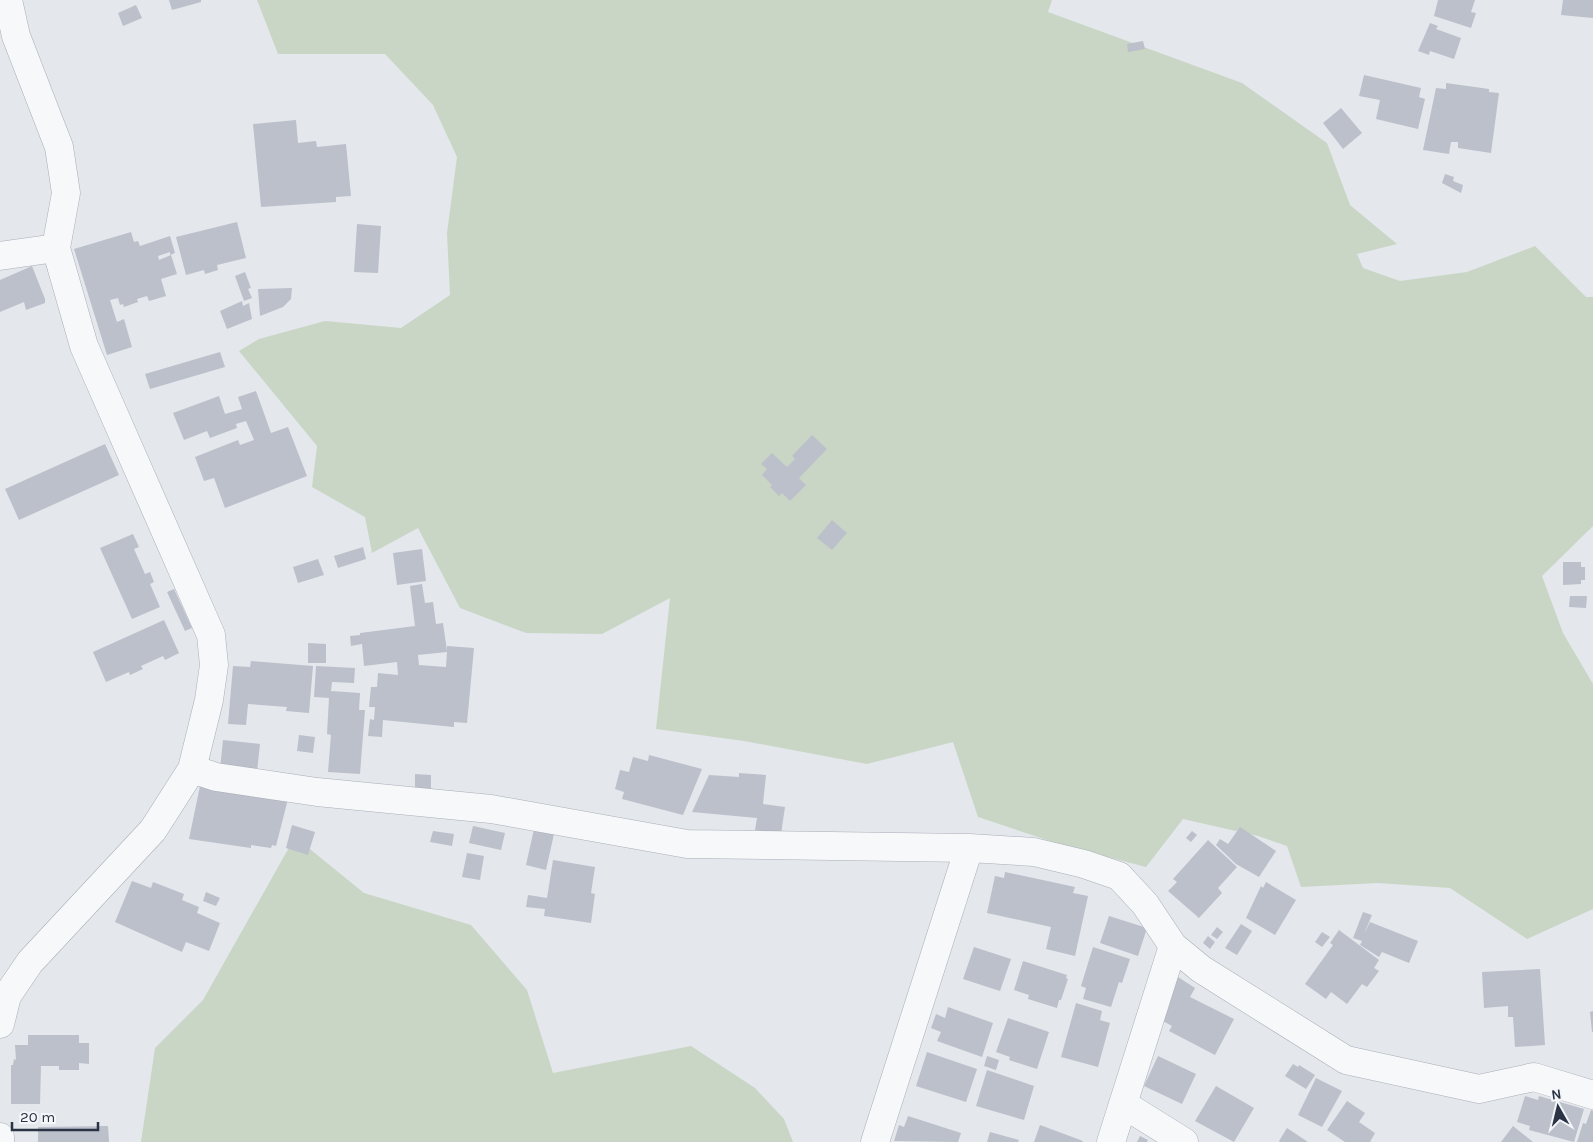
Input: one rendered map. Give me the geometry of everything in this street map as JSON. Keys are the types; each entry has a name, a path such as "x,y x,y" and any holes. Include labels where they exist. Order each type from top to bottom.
{"street":[{"path":"0,1024 7,996 30,962 153,830 192,769 214,665 211,635 84,346 56,248 66,193 59,147 16,36 8,0"},
{"path":"0,256 56,248"},
{"path":"192,769 216,777 317,792 491,809 687,844 969,848 1034,852 1084,864 1119,876 1146,904 1173,946 1201,969 1346,1060 1479,1089 1534,1077 1593,1095"},
{"path":"875,1142 969,848"},
{"path":"1111,1142 1173,946"},
{"path":"1123,1104 1184,1142"},
{"path":"0,1137 0,1142"}],"green space":[{"path":"257,0 1052,0 1048,12 1242,83 1327,143 1350,205 1397,244 1357,254 1363,268 1400,281 1467,272 1535,246 1586,297 1593,297 1593,526 1542,576 1563,633 1593,684 1593,909 1527,939 1450,888 1378,883 1301,887 1287,846 1258,836 1183,819 1146,867 1059,844 978,817 953,742 867,764 744,741 656,729 670,598 602,634 526,633 460,608 418,528 372,553 365,517 312,487 317,446 239,351 259,339 325,321 401,328 450,295 447,233 457,157 433,105 385,54 278,54"},
{"path":"295,837 364,893 471,925 527,990 553,1073 691,1046 755,1088 784,1119 793,1142 141,1142 155,1048 203,1000"}],"building":[{"path":"169,0 201,0 201,2 172,10"},
{"path":"1438,0 1475,0 1471,12 1476,13 1471,28 1434,16"},
{"path":"1563,0 1593,0 1593,18 1561,15"},
{"path":"136,5 142,18 123,26 118,13"},
{"path":"1430,23 1438,26 1436,29 1461,38 1454,59 1430,51 1429,55 1418,51"},
{"path":"1143,41 1145,49 1128,52 1127,44"},
{"path":"1364,75 1421,88 1419,97 1425,99 1418,129 1376,119 1380,100 1359,96"},
{"path":"1446,83 1489,89 1489,92 1499,93 1491,153 1458,148 1458,142 1451,142 1449,154 1423,150 1436,88 1446,89"},
{"path":"1341,108 1362,133 1343,149 1323,123"},
{"path":"296,120 298,143 316,141 317,147 346,144 351,196 336,197 336,202 261,207 253,124"},
{"path":"1445,174 1454,177 1453,181 1463,185 1461,193 1442,183"},
{"path":"237,222 246,258 217,265 218,270 205,274 204,270 186,275 176,237"},
{"path":"357,224 381,226 378,273 354,272"},
{"path":"131,232 134,242 138,241 140,246 170,236 175,253 170,255 170,252 158,256 159,260 171,255 177,274 161,279 166,296 149,301 147,296 137,299 138,302 124,307 123,304 120,305 118,298 110,300 117,322 124,319 132,347 107,355 74,249"},
{"path":"32,266 45,303 26,310 24,302 0,312 0,280"},
{"path":"245,272 251,288 248,289 252,298 244,301 235,276"},
{"path":"292,288 291,299 283,307 260,316 258,289"},
{"path":"242,301 243,306 249,303 252,319 227,329 220,311"},
{"path":"220,352 225,367 150,389 145,374"},
{"path":"256,391 271,433 288,427 307,476 225,508 214,478 204,481 195,457 238,440 240,445 254,440 246,421 236,424 237,428 210,438 207,431 184,440 173,413 219,396 225,414 242,409 238,397"},
{"path":"812,435 827,449 799,478 806,485 790,501 782,493 779,496 770,487 772,485 762,475 767,469 761,464 772,453 787,467 795,459 792,456"},
{"path":"105,444 119,475 19,520 5,489"},
{"path":"832,520 847,533 832,550 817,538"},
{"path":"133,534 139,547 134,549 145,574 150,572 154,582 150,584 160,607 132,619 100,548"},
{"path":"363,547 366,559 338,568 334,556"},
{"path":"422,549 426,581 397,585 393,553"},
{"path":"318,559 324,575 298,583 293,567"},
{"path":"1563,562 1581,562 1581,567 1585,567 1585,580 1581,580 1581,584 1563,585"},
{"path":"422,584 425,603 433,602 436,624 443,623 447,651 447,646 474,648 467,723 454,722 454,727 383,720 382,737 368,736 370,719 374,720 375,707 369,707 371,687 377,687 378,673 398,675 397,662 364,666 362,644 351,646 350,636 415,626 410,586","holes":["447,652 446,667 419,665 418,655"]},
{"path":"174,589 192,628 185,631 167,592"},
{"path":"1570,596 1587,596 1586,608 1569,607"},
{"path":"164,620 179,653 165,660 163,656 141,666 143,669 130,675 129,672 106,682 93,652"},
{"path":"308,643 326,644 326,663 308,663"},
{"path":"251,661 313,666 309,713 286,711 287,707 248,704 246,725 228,724 233,666 250,667"},
{"path":"316,666 355,668 354,683 332,682 331,691 360,693 359,710 365,710 360,774 328,772 331,735 327,734 329,698 314,697"},
{"path":"299,735 315,737 313,753 297,751"},
{"path":"223,740 260,744 257,772 220,769"},
{"path":"649,755 702,769 683,815 622,799 624,792 615,789 620,770 629,772 633,757 648,761"},
{"path":"739,773 766,775 763,804 785,807 781,834 755,830 757,818 692,812 709,775 739,777"},
{"path":"415,774 431,775 431,791 415,790"},
{"path":"200,786 288,799 276,846 272,845 271,848 251,845 251,848 189,839"},
{"path":"292,825 315,832 308,855 286,848"},
{"path":"473,826 505,833 501,850 469,843"},
{"path":"1240,827 1276,851 1259,877 1236,864 1216,845 1220,839 1228,844"},
{"path":"534,829 554,834 546,870 526,865"},
{"path":"433,831 454,834 452,846 430,842"},
{"path":"1192,831 1197,835 1191,842 1186,838"},
{"path":"1208,840 1237,867 1218,888 1222,893 1199,918 1168,891 1177,882 1173,879"},
{"path":"467,853 484,856 480,880 462,877"},
{"path":"553,860 595,867 591,893 595,894 591,923 544,916 545,909 526,907 528,895 547,898"},
{"path":"1005,872 1075,887 1073,893 1088,896 1075,956 1046,949 1051,927 987,913 995,876 1004,878"},
{"path":"132,881 151,888 153,882 184,894 182,900 199,907 197,913 220,923 209,951 186,942 182,952 115,922"},
{"path":"1266,882 1296,900 1275,935 1246,918 1261,886 1263,888"},
{"path":"206,892 220,898 216,906 203,901"},
{"path":"1363,912 1372,915 1364,934 1370,922 1418,941 1409,963 1382,952 1379,957 1360,945 1362,941 1353,938"},
{"path":"1109,916 1147,928 1138,956 1100,943"},
{"path":"1241,924 1252,931 1237,955 1225,948"},
{"path":"1217,927 1223,932 1217,939 1211,935"},
{"path":"1339,930 1379,960 1374,968 1379,971 1367,987 1362,984 1347,1004 1331,992 1326,999 1305,984 1333,945 1330,943"},
{"path":"1322,932 1330,937 1322,947 1315,942"},
{"path":"1208,936 1215,942 1210,949 1203,943"},
{"path":"974,947 1011,959 1000,991 963,979"},
{"path":"1093,947 1130,959 1122,983 1119,982 1111,1007 1083,999 1086,988 1081,986"},
{"path":"1023,961 1067,975 1066,978 1068,979 1057,1008 1028,999 1029,995 1014,990"},
{"path":"1540,969 1545,1045 1515,1047 1513,1017 1508,1017 1508,1006 1484,1008 1482,972"},
{"path":"1178,977 1195,988 1190,997 1234,1019 1215,1055 1169,1031 1172,1026 1161,1020 1173,978"},
{"path":"1076,1003 1102,1011 1100,1020 1110,1023 1098,1067 1061,1057"},
{"path":"948,1007 993,1023 982,1057 937,1041 941,1032 931,1028 936,1014 945,1018"},
{"path":"1593,1011 1593,1032 1592,1032 1590,1012"},
{"path":"1008,1018 1049,1032 1037,1069 1009,1060 1010,1057 996,1052"},
{"path":"28,1035 79,1035 79,1043 89,1043 89,1064 79,1063 79,1070 59,1070 59,1066 41,1066 40,1104 11,1104 11,1065 13,1065 14,1059 16,1060 15,1045 28,1045"},
{"path":"927,1052 977,1069 966,1102 916,1086"},
{"path":"987,1056 999,1060 996,1070 984,1066"},
{"path":"1158,1056 1196,1074 1182,1104 1144,1086"},
{"path":"1293,1064 1298,1067 1299,1065 1315,1075 1306,1089 1285,1076"},
{"path":"987,1070 1034,1086 1024,1120 976,1106"},
{"path":"1316,1078 1342,1091 1322,1127 1298,1115"},
{"path":"1216,1086 1254,1108 1234,1142 1195,1121"},
{"path":"1525,1096 1538,1100 1539,1096 1584,1109 1574,1142 1529,1130 1530,1126 1517,1122"},
{"path":"1347,1101 1365,1113 1359,1122 1375,1133 1370,1142 1345,1142 1327,1130"},
{"path":"1591,1110 1593,1111 1593,1142 1577,1142 1583,1123 1586,1124"},
{"path":"908,1116 961,1133 958,1142 894,1141 899,1125 904,1127"},
{"path":"1040,1125 1083,1141 1034,1142"},
{"path":"108,1126 109,1142 38,1142 38,1127"},
{"path":"1513,1126 1533,1142 1501,1142"},
{"path":"1287,1128 1308,1142 1280,1142"},
{"path":"990,1132 1019,1140 1018,1142 987,1142"},
{"path":"1140,1136 1148,1140 1147,1142 1137,1142"}]}
